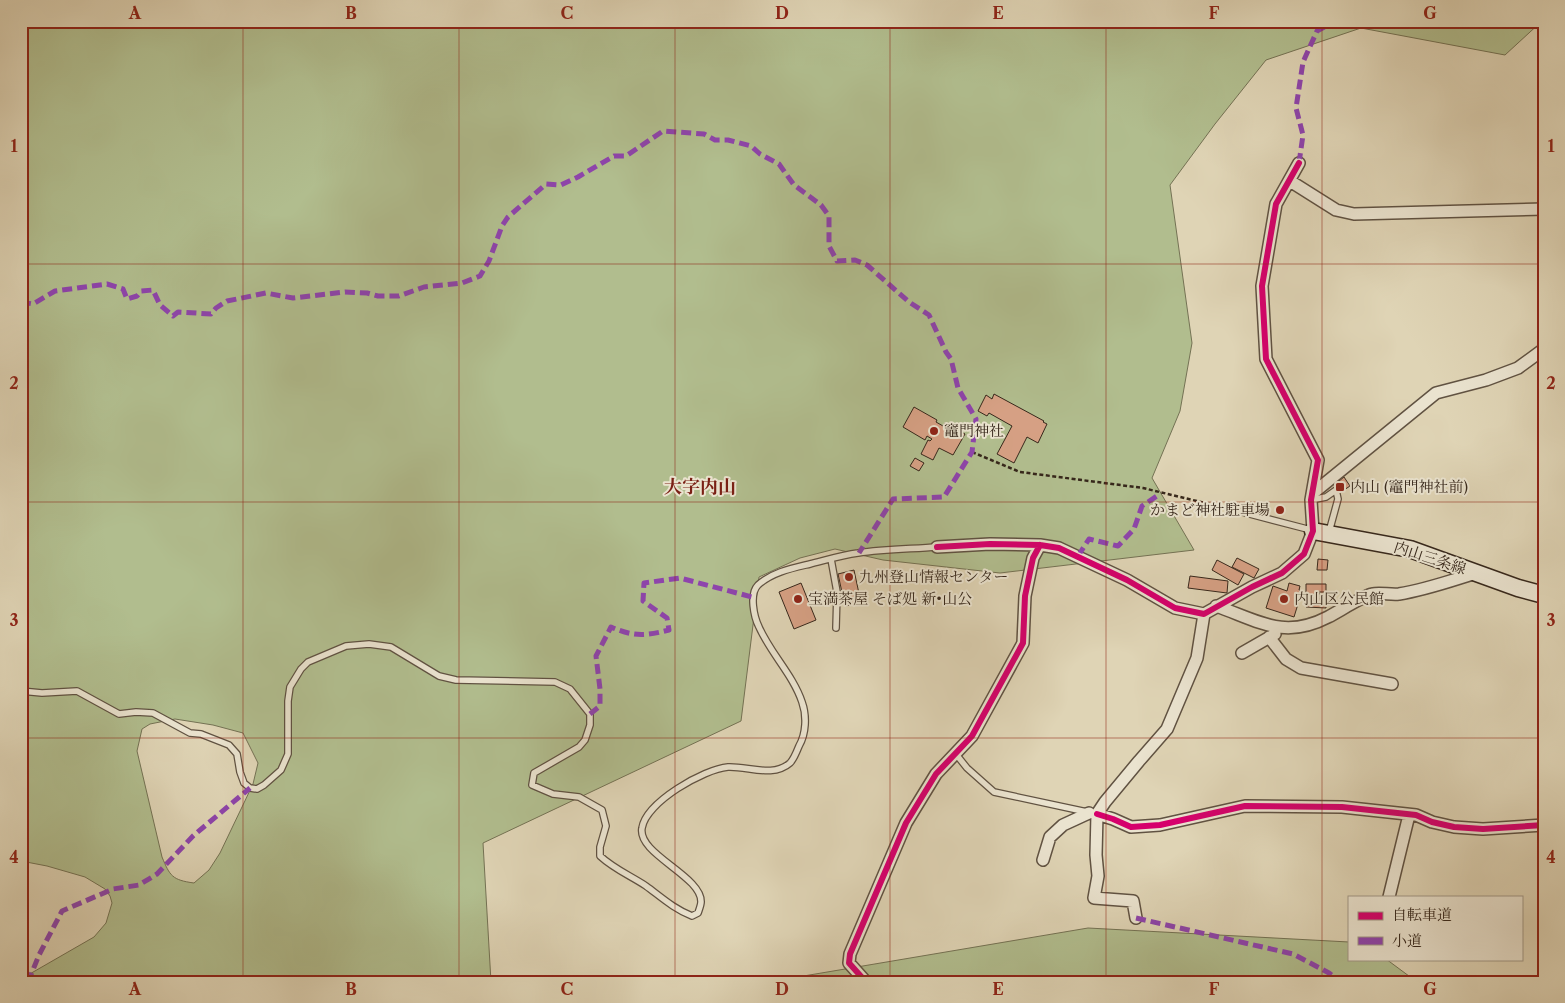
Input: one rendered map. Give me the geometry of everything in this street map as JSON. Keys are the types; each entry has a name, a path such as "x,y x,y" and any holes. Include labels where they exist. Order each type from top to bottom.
{"main road":[{"name":"内山三条線","path":"1321,532 1410,549 1544,595"}],"street":[{"path":"937,547 990,544 1040,545 1059,548 1127,580 1175,608 1204,614 1282,573 1304,554 1321,532 1312,497 1318,460 1266,360 1262,286 1276,204 1299,163"},
{"path":"1290,181 1336,210 1354,214 1544,209"},
{"path":"1312,497 1436,393 1486,380 1518,368 1544,349"},
{"path":"866,982 849,963 850,954 906,823 936,774 972,736 1023,643 1025,596 1033,558 1040,545"},
{"path":"1242,653 1285,629 1314,624 1372,594 1397,594 1476,573"},
{"path":"1216,606 1273,627 1285,629"},
{"path":"1043,860 1050,837 1063,825 1093,814 1167,729 1198,658 1204,614"},
{"path":"1269,637 1286,659 1301,668 1392,684"},
{"path":"1093,814 1113,819 1131,827 1160,825 1245,806 1342,807 1409,814 1454,828 1483,829 1544,826"},
{"path":"1093,814 1098,876 1094,898 1133,901 1136,918"},
{"path":"1389,896 1409,814"}],"lane":[{"path":"1242,512 1321,532 1338,499 1336,490 1326,497 1312,497"},
{"path":"21,691 42,693 77,691 119,714 153,713 190,733 201,734 229,745 237,754 244,783 250,788 257,789 280,770 288,754 288,701 290,686 308,662 346,646 369,644 391,647 439,676 456,680 555,682 570,689 590,714 590,725 585,740 579,747 534,773 532,785 553,794 579,797 602,810 606,826 600,847 600,856 608,864 646,886 681,912 692,916 698,913 701,901 696,889 650,848 643,838 642,828 652,809 674,790 698,777 725,767 770,771 791,762 803,740 805,720 803,704 794,683 758,626 752,597 757,586 772,576 831,559 859,553 937,547"},
{"path":"831,559 837,592 836,628"},
{"path":"955,753 967,768 994,792 1093,814"}],"path":[{"path":"972,452 1020,472 1142,488 1242,512"}],"green space":[{"path":"21,21 1542,21 1505,55 1361,28 1266,60 1170,185 1192,343 1180,411 1152,478 1194,550 1000,573 883,560 835,549 800,558 759,577 741,721 483,843 491,982 21,982 21,979 94,937 106,923 112,903 105,889 85,877 21,861","holes":["175,719 213,725 243,733 258,763 253,784 220,853 209,870 194,883 173,876 162,857 137,751 142,729 150,724"]},
{"path":"1088,928 1348,942 1348,960 1387,960 1417,982 768,982"}],"building":[{"path":"994,394 1047,424 1038,443 1027,437 1014,463 997,454 1012,426 989,413 987,416 978,411 986,395 992,399"},
{"name":"竈門神社","path":"914,407 937,420 936,422 943,426 945,423 965,434 953,455 939,448 933,460 921,454 928,440 932,439 927,436 925,440 903,427"},
{"path":"915,458 924,463 919,471 910,466"},
{"path":"1344,477 1350,486 1344,490 1339,481"},
{"path":"1237,558 1259,569 1254,578 1232,567"},
{"path":"1318,559 1328,560 1327,570 1317,570"},
{"path":"1217,560 1244,574 1238,585 1212,570"},
{"path":"854,570 861,603 845,606 838,574"},
{"path":"1190,576 1228,581 1227,593 1188,588"},
{"path":"801,583 816,620 794,629 779,592"},
{"name":"内山区公民館","path":"1289,583 1300,586 1299,590 1302,591 1294,617 1266,608 1273,586 1287,591"},
{"path":"1306,584 1326,584 1326,592 1319,592 1319,599 1326,599 1326,608 1306,607"}],"marked path":[{"path":"1299,163 1303,135 1296,108 1303,62 1317,31 1336,21"},
{"path":"21,302 33,304 55,291 107,284 123,289 127,299 137,296 141,291 153,290 160,305 173,316 178,312 211,314 216,308 227,301 266,293 293,298 345,292 367,293 378,296 399,296 424,287 462,283 480,276 489,261 502,226 508,217 546,184 561,185 614,156 626,156 663,131 704,134 715,140 728,140 751,146 760,154 779,164 794,185 821,205 829,216 829,246 837,261 855,260 867,265 909,302 929,315 951,359 958,388 976,419 972,452 944,497 893,499 859,553"},
{"path":"1078,556 1089,539 1118,546 1134,529 1142,506 1157,496 1157,492"},
{"path":"590,714 600,706 596,656 611,627 633,634 669,630 667,618 643,601 644,583 680,578 752,597"},
{"path":"28,982 39,955 62,911 113,889 139,885 157,874 193,836 250,788"},
{"path":"1136,918 1293,954 1329,973 1340,982"}],"cycle path":[{"path":"937,547 990,544 1040,545 1059,548 1127,580 1175,608 1204,614 1252,587 1282,573 1304,554 1313,531 1311,500 1318,460 1266,359 1262,286 1276,204 1299,163"},
{"path":"866,982 849,963 850,954 906,823 936,774 972,736 1023,643 1025,596 1033,558 1040,545"},
{"path":"1097,814 1131,827 1160,825 1245,806 1342,807 1416,815 1432,822 1454,827 1483,829 1544,825"}],"place":[{"name":"竈門神社","path":"934,431"},
{"name":"内山 (竈門神社前)","path":"1340,487"},
{"name":"かまど神社駐車場","path":"1280,510"},
{"name":"九州登山情報センター","path":"849,577"},
{"name":"宝満茶屋 そば処 新•山公","path":"798,599"},
{"name":"内山区公民館","path":"1284,599"}],"district":[{"name":"大字内山","path":"700,487"}]}
